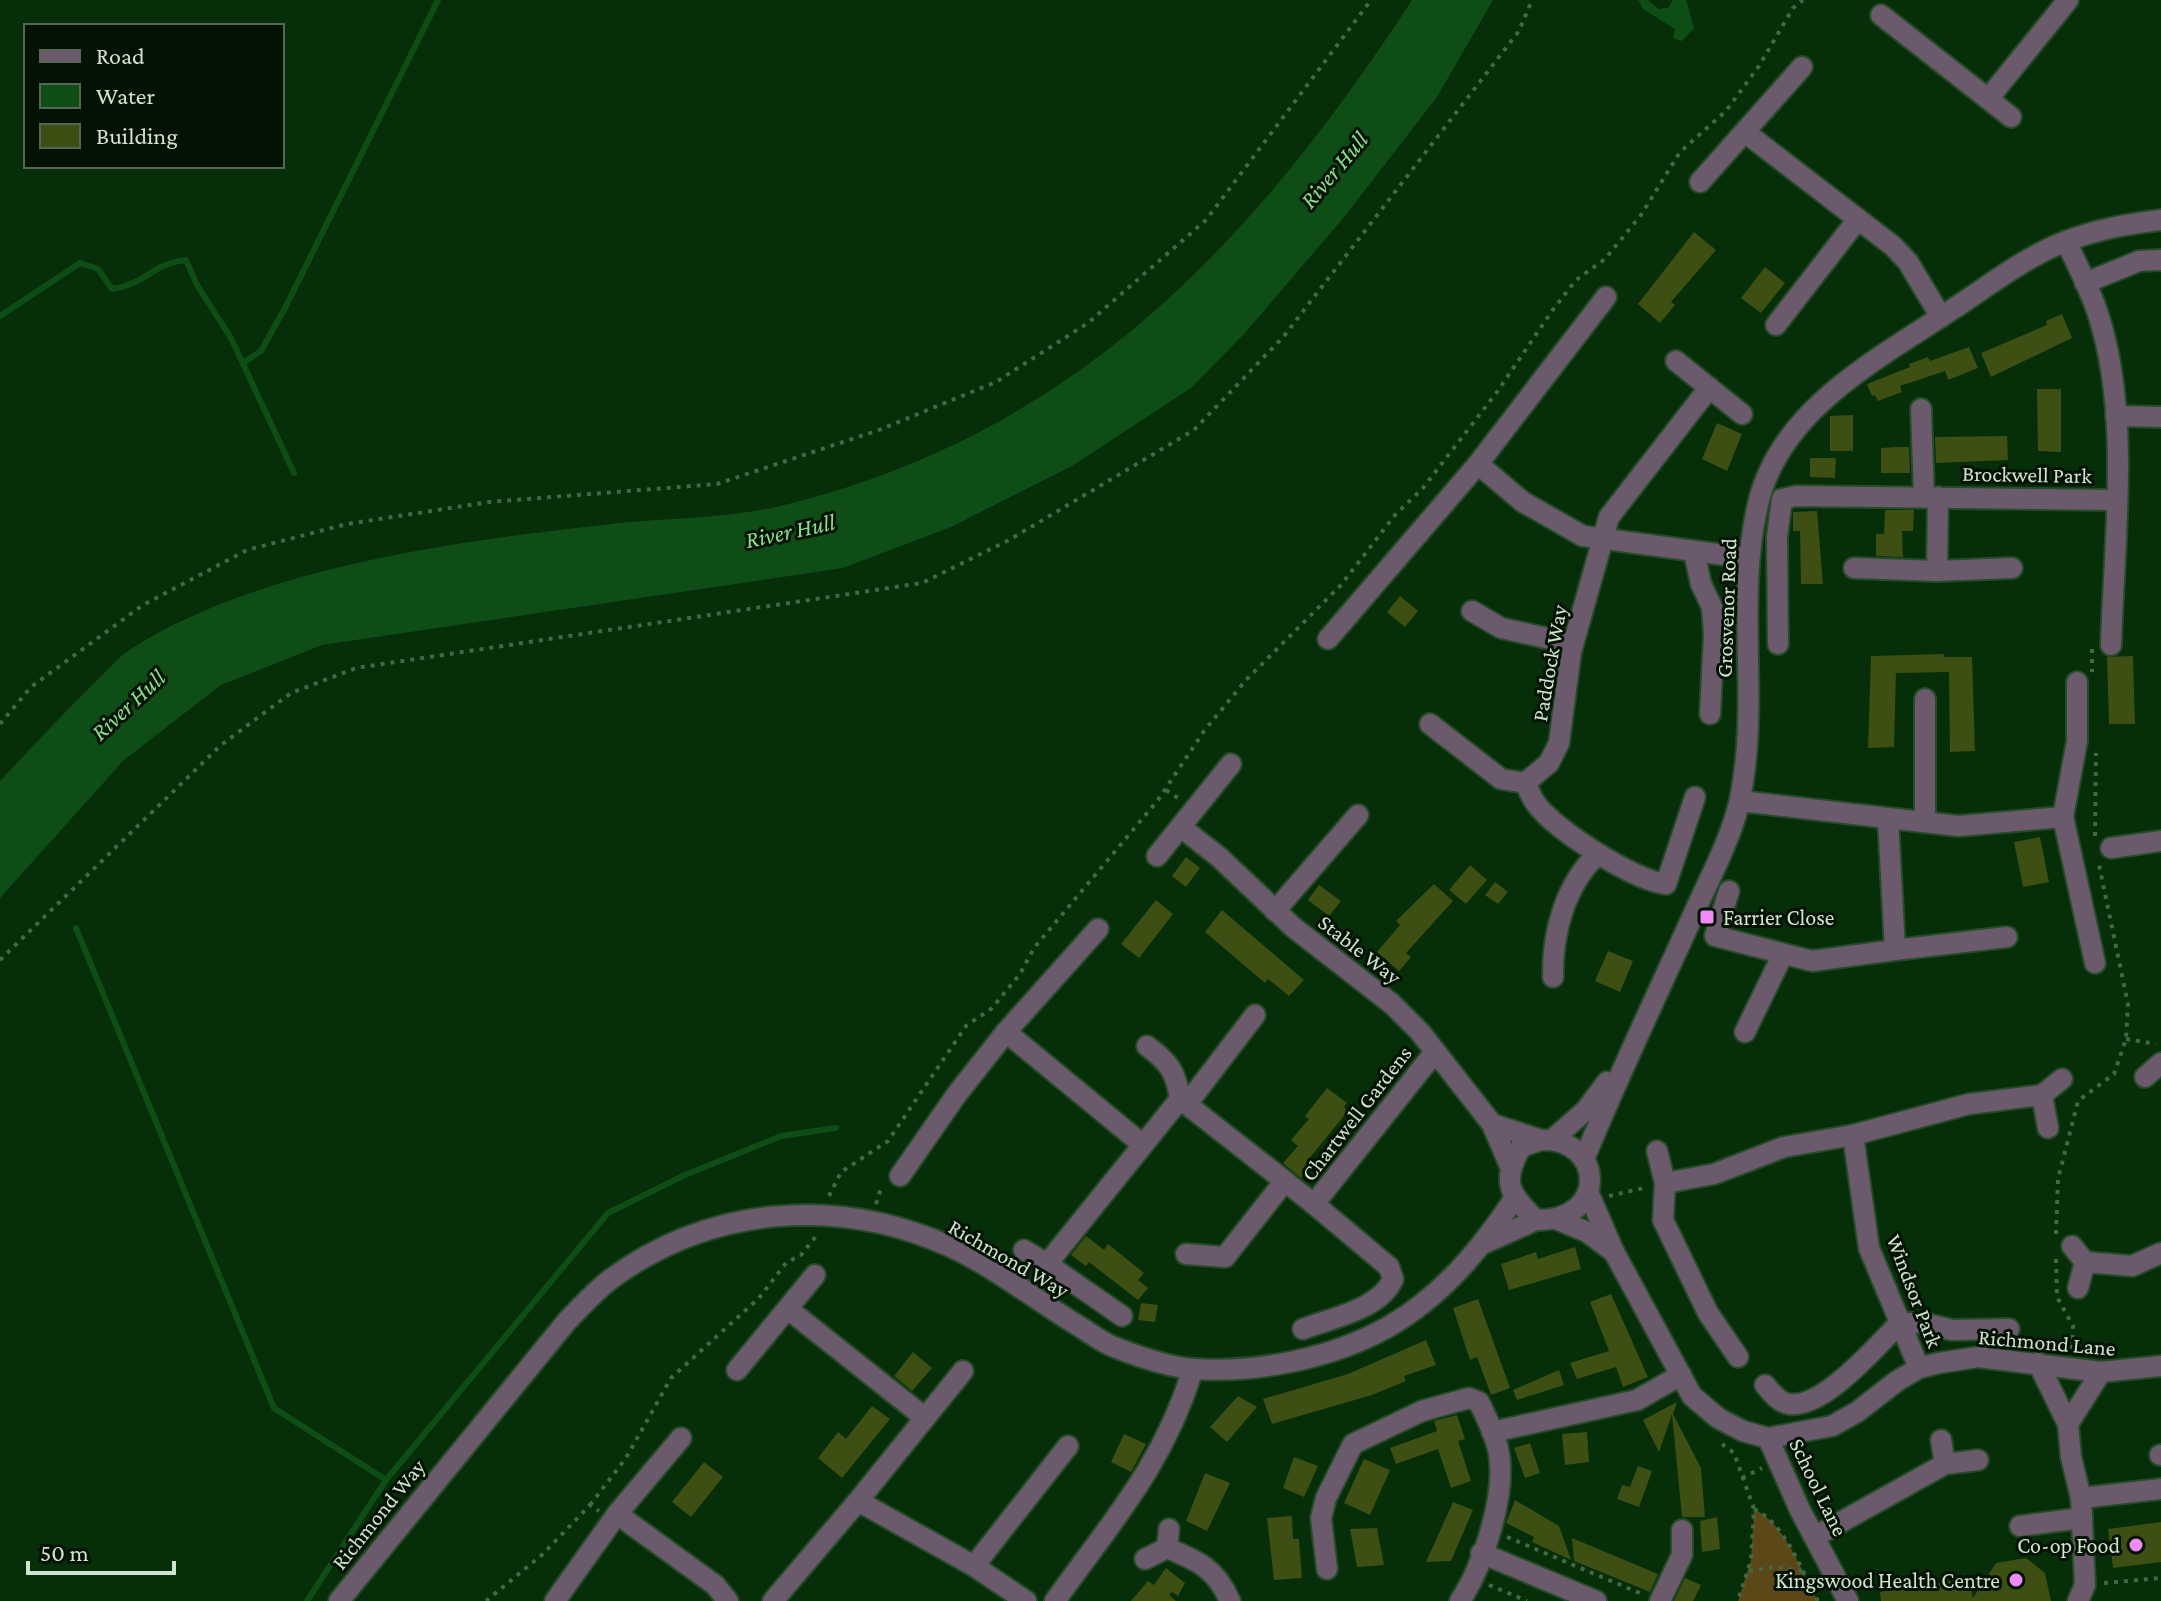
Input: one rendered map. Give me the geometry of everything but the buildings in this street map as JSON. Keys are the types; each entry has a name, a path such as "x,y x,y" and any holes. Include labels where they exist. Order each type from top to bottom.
{"street":[{"path":"1988,99 2068,0"},
{"path":"1881,15 2011,117"},
{"path":"1700,182 1802,67"},
{"path":"1746,133 1874,229 1908,262 1941,317"},
{"path":"1776,325 1858,219"},
{"name":"Grosvenor Road","path":"1584,1159 1625,1058 1702,895 1740,801 1746,751 1747,558 1763,489 1773,464 1797,429 1826,397 1860,370 2027,260 2066,241 2116,225 2161,220"},
{"name":"Brockwell Park","path":"2066,241 2098,315 2110,364 2116,416 2111,645"},
{"path":"2085,283 2139,261 2161,260"},
{"path":"1328,639 1478,464 1606,297"},
{"path":"1676,361 1742,414"},
{"name":"Paddock Way","path":"1525,783 1549,763 1559,743 1573,644 1600,540 1621,500 1709,388"},
{"path":"1921,409 1931,497"},
{"path":"2116,416 2161,417"},
{"path":"1478,464 1523,502 1583,536 1747,558"},
{"name":"Brockwell Park","path":"1778,644 1777,537 1782,499 1796,496 2115,500"},
{"name":"Brockwell Park","path":"1931,497 1937,571"},
{"path":"1694,552 1701,584 1712,607 1714,635 1710,714"},
{"path":"1854,568 1937,571 2012,568"},
{"path":"1472,611 1501,628 1573,644"},
{"path":"2084,681 2063,817 2095,963"},
{"path":"1925,699 1925,822"},
{"path":"1430,724 1501,779 1525,783 1538,806 1598,854 1649,882 1666,884 1695,797"},
{"path":"1157,856 1231,764"},
{"path":"1740,801 1958,826 2063,817"},
{"path":"1275,911 1358,815"},
{"path":"1888,819 1895,950"},
{"name":"Stable Way","path":"1182,828 1219,857 1275,911 1392,1004 1492,1124 1510,1166"},
{"path":"2111,848 2161,841"},
{"path":"1553,977 1552,954 1563,911 1585,866 1598,854"},
{"path":"1729,891 1715,936 1782,956 1812,961 2007,937"},
{"path":"900,1176 957,1094 1006,1032 1098,929"},
{"path":"1745,1032 1782,956"},
{"path":"1047,1264 1142,1144 1184,1102 1255,1015"},
{"path":"1006,1032 1142,1144"},
{"path":"1147,1046 1166,1060 1177,1074 1184,1102"},
{"name":"Chartwell Gardens","path":"1314,1204 1435,1052"},
{"name":"Grosvenor Road","path":"1546,1140 1586,1110 1625,1058"},
{"path":"1665,1183 1714,1174 1784,1147 1853,1135 1969,1104 2042,1095 2062,1079"},
{"path":"2042,1095 2048,1128"},
{"name":"Chartwell Gardens","path":"1184,1102 1389,1267 1393,1279 1386,1293 1303,1329"},
{"path":"1492,1124 1567,1144 1584,1159 1614,1252 1692,1396 1718,1418 1768,1438"},
{"name":"Windsor Park","path":"1853,1135 1869,1248 1919,1368"},
{"path":"1546,1140 1521,1147 1510,1166 1509,1183 1514,1199 1536,1220 1558,1220 1587,1232 1614,1252"},
{"path":"1657,1151 1665,1183 1663,1220 1708,1313 1738,1357"},
{"path":"1186,1254 1225,1257 1284,1182"},
{"path":"1558,1220 1597,1195"},
{"name":"Richmond Way","path":"339,1601 567,1321 609,1280 675,1242 741,1220 779,1214 823,1214 870,1221 949,1247 1112,1346 1193,1369 1260,1366 1298,1359 1363,1340 1390,1326 1422,1303 1485,1243 1514,1199"},
{"name":"Richmond Way","path":"1485,1243 1536,1220"},
{"path":"1024,1250 1122,1316"},
{"path":"2078,1288 2067,1251 2132,1266 2161,1253"},
{"path":"737,1370 815,1275"},
{"path":"788,1309 924,1417"},
{"path":"1765,1385 1783,1403 1806,1402 1862,1364 1900,1323 1924,1323 1952,1330 2009,1329"},
{"name":"Richmond Lane","path":"1768,1438 1832,1426 1919,1368 1978,1357 2101,1372 2161,1366"},
{"path":"2038,1363 2068,1424 2071,1457 2082,1508 2082,1593"},
{"path":"1055,1601 1137,1493 1182,1406 1193,1369"},
{"path":"773,1601 963,1371"},
{"path":"2068,1424 2101,1372"},
{"path":"1492,1432 1637,1400 1681,1375"},
{"path":"1327,1569 1321,1518 1326,1498 1353,1444 1422,1411 1469,1398 1479,1402 1492,1432 1501,1473 1490,1529 1460,1601"},
{"path":"555,1601 614,1518 681,1438"},
{"name":"School Lane","path":"1768,1438 1800,1510 1848,1601"},
{"path":"1941,1440 1945,1464"},
{"path":"974,1566 1068,1446"},
{"path":"1816,1536 1945,1464 1978,1460"},
{"path":"2020,1526 2161,1489"},
{"path":"858,1501 974,1566 1026,1601"},
{"path":"614,1518 715,1585 728,1601"},
{"path":"1652,1598 1682,1555 1682,1530"},
{"path":"1145,1559 1168,1538 1207,1565 1221,1581 1230,1601"},
{"path":"1481,1553 1596,1601"}],"path":[{"path":"0,724 31,687 143,605 247,550 347,524 489,502 717,484 879,430 996,382 1088,323 1206,220 1371,0"},
{"path":"0,960 221,745 291,693 356,668 922,583 1009,540 1194,430 1284,336 1519,31 1532,0"},
{"path":"486,1601 533,1564 590,1505 626,1458 671,1378 759,1298 786,1263 812,1245 841,1172 888,1141 966,1026 992,1008 1020,974 1034,948 1158,800 1204,731 1246,680 1332,594 1395,515 1423,488 1568,290 1605,259 1641,215 1680,152 1726,111 1759,66 1793,8 1803,0"},
{"path":"2084,681 2092,645 2111,645"},
{"path":"2070,1367 2073,1326 2057,1297 2067,1251 2058,1179 2078,1101 2114,1074 2126,1039 2128,1004 2096,849 2093,815 2096,750"},
{"path":"2126,1039 2161,1045"},
{"path":"870,1221 885,1178 900,1176"},
{"path":"1597,1195 1665,1183"},
{"path":"1711,1436 1734,1453 1754,1509 1747,1572 1738,1601"},
{"path":"590,1505 614,1518"},
{"path":"1754,1509 1770,1516 1818,1601"},
{"path":"1490,1529 1652,1598"},
{"path":"1747,1572 1775,1567 1802,1571"},
{"path":"1472,1577 1527,1601"},
{"path":"2082,1593 2161,1578"}],"shaded area":[{"path":"1754,1509 1775,1525 1784,1537 1818,1601 1738,1601 1751,1560"}],"water":[{"name":"River Hull","path":"1412,0 1493,0 1437,97 1345,216 1244,334 1191,388 1072,466 951,527 843,568 322,645 221,685 124,760 0,898 0,781 131,649 183,620 241,596 303,577 367,561 497,538 780,506 885,474 980,431 1067,379 1147,318 1220,249 1288,172 1351,89"},
{"path":"1638,0 1648,0 1659,9 1668,8 1673,0 1686,0 1694,28 1682,41 1673,38 1675,29 1643,9"}],"waterway":[{"path":"243,363 261,351 285,308 438,0"},
{"path":"0,316 80,263 98,269 112,289 133,283 174,262 186,260 197,285 231,338 294,473"},
{"path":"76,928 274,1408 386,1480"},
{"path":"307,1601 386,1480 608,1213 685,1175 781,1136 836,1128"}],"place":[{"name":"Farrier Close","path":"1707,917"},
{"name":"Co-op Food","path":"2136,1545"},
{"name":"Kingswood Health Centre","path":"2016,1580"}]}
